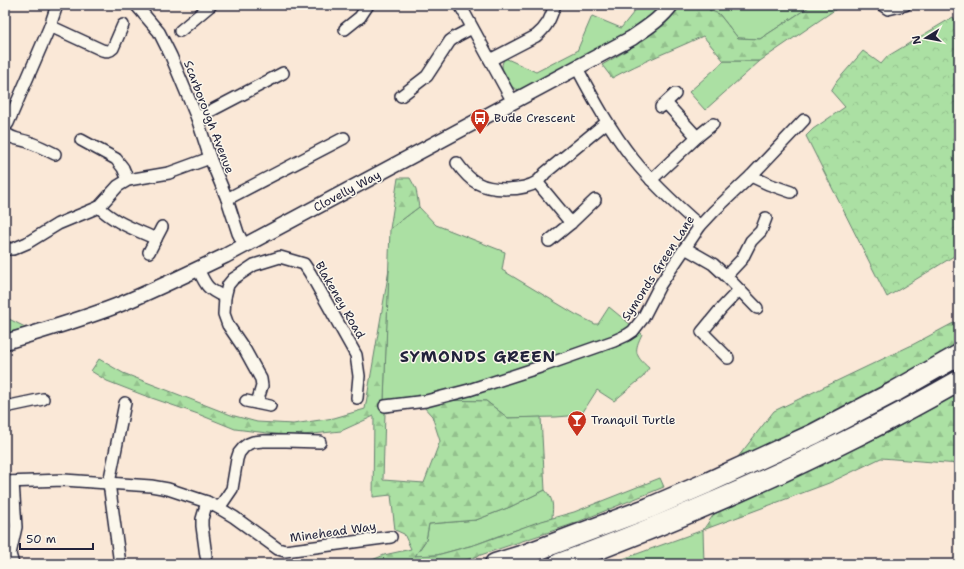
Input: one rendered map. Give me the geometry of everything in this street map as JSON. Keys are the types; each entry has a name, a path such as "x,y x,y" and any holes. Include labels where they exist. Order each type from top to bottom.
{"highway":[{"path":"495,564 524,555 649,508 714,480 814,434 894,392 959,355"},
{"path":"559,564 659,526 766,480 890,419 959,381"}],"street":[{"path":"5,128 50,26 57,5"},
{"path":"180,31 211,5"},
{"path":"345,29 360,17 368,5"},
{"path":"460,5 513,102"},
{"path":"490,60 536,36 548,23 555,5"},
{"name":"Clovelly Way","path":"5,342 52,328 115,306 160,287 244,246 632,38 650,26 666,12 671,5"},
{"path":"886,7 905,5"},
{"name":"Scarborough Avenue","path":"138,6 159,32 171,56 197,118 210,158 244,246"},
{"path":"50,26 102,50 110,51 113,48 123,25"},
{"path":"402,96 427,76 450,40 472,28"},
{"path":"577,68 596,105 633,160 676,205 700,226"},
{"path":"197,118 284,73"},
{"path":"675,94 663,105 697,137"},
{"name":"Symonds Green Lane","path":"385,406 426,401 469,390 614,341 633,331 643,318 660,285 700,226 751,176 804,120"},
{"path":"457,163 476,183 487,187 514,189 536,182 607,122"},
{"path":"651,180 712,124"},
{"path":"5,132 8,136 24,142 29,142 55,154"},
{"path":"227,199 344,138"},
{"path":"81,140 116,159 123,168 128,180"},
{"path":"5,249 13,249 27,243 58,224 98,207 118,186 128,180 169,173 210,158"},
{"path":"751,176 791,192"},
{"path":"536,182 571,223"},
{"path":"549,241 571,223 595,200"},
{"path":"98,207 115,219 156,239"},
{"path":"726,276 742,259 751,241 761,231 766,218"},
{"path":"149,252 162,226"},
{"path":"685,248 713,264 757,308"},
{"name":"Blakeney Road","path":"270,406 252,402 262,386 261,379 245,350 228,324 224,314 225,297 228,285 233,279 254,265 280,257 304,264 310,272 356,355 359,376 357,398"},
{"path":"198,269 208,288 225,297"},
{"path":"728,358 702,332 720,310 740,290"},
{"path":"5,407 43,399"},
{"path":"120,564 109,483 125,403"},
{"path":"219,508 232,489 239,453 248,444 263,441 320,442"},
{"name":"Minehead Way","path":"13,564 10,554 16,527 9,482 64,480 151,486 168,489 207,502 219,508 278,549 286,551 391,537"},
{"path":"206,556 202,526 203,514 207,502"}],"green space":[{"path":"664,5 642,25 524,90 517,90 512,87 504,76 502,66 505,58 536,72 577,51 592,16 621,28 638,7 650,7"},
{"path":"681,5 713,5 709,10 719,14 738,38 760,39 812,5 842,5 760,61 724,61 703,36 612,78 602,65 634,46 654,31 673,15"},
{"path":"713,5 812,5 760,39 738,38 719,14 709,10"},
{"path":"953,17 959,26 959,253 887,297 806,136 813,129 845,107 831,91 837,81 863,51 881,64 888,56"},
{"path":"724,61 760,61 705,110 689,92"},
{"path":"398,178 410,178 416,189 419,207 390,229"},
{"name":"SYMONDS GREEN","path":"419,207 436,225 505,252 502,270 575,314 598,324 609,307 642,334 637,352 640,360 649,368 643,377 614,401 597,390 581,415 508,418 486,401 443,400 385,413 384,400 390,229"},
{"path":"389,270 384,400 383,480 424,483 440,441 432,416 422,405 442,400 486,401 508,418 541,417 545,490 510,507 476,520 429,524 426,540 415,556 437,555 477,544 538,522 574,512 660,478 664,487 570,525 454,564 363,564 384,555 411,549 404,534 395,530 391,495 373,497 374,416 341,431 294,436 235,429 107,381 91,371 99,359 123,373 231,415 257,422 293,424 334,418 365,409"},
{"path":"5,317 27,328 5,335"},
{"path":"959,320 959,344 953,348 812,425 738,457 774,411 912,345"},
{"path":"959,394 959,464 881,458 829,483 703,530 714,514 885,434"},
{"path":"545,490 552,503 552,518 477,544 437,555 415,556 426,540 429,524 476,520 510,507"},
{"path":"703,530 704,564 609,564"}],"place":[{"name":"Bude Crescent","path":"480,135"},
{"name":"Tranquil Turtle","path":"577,437"}],"district":[{"name":"SYMONDS GREEN","path":"478,356"}]}
